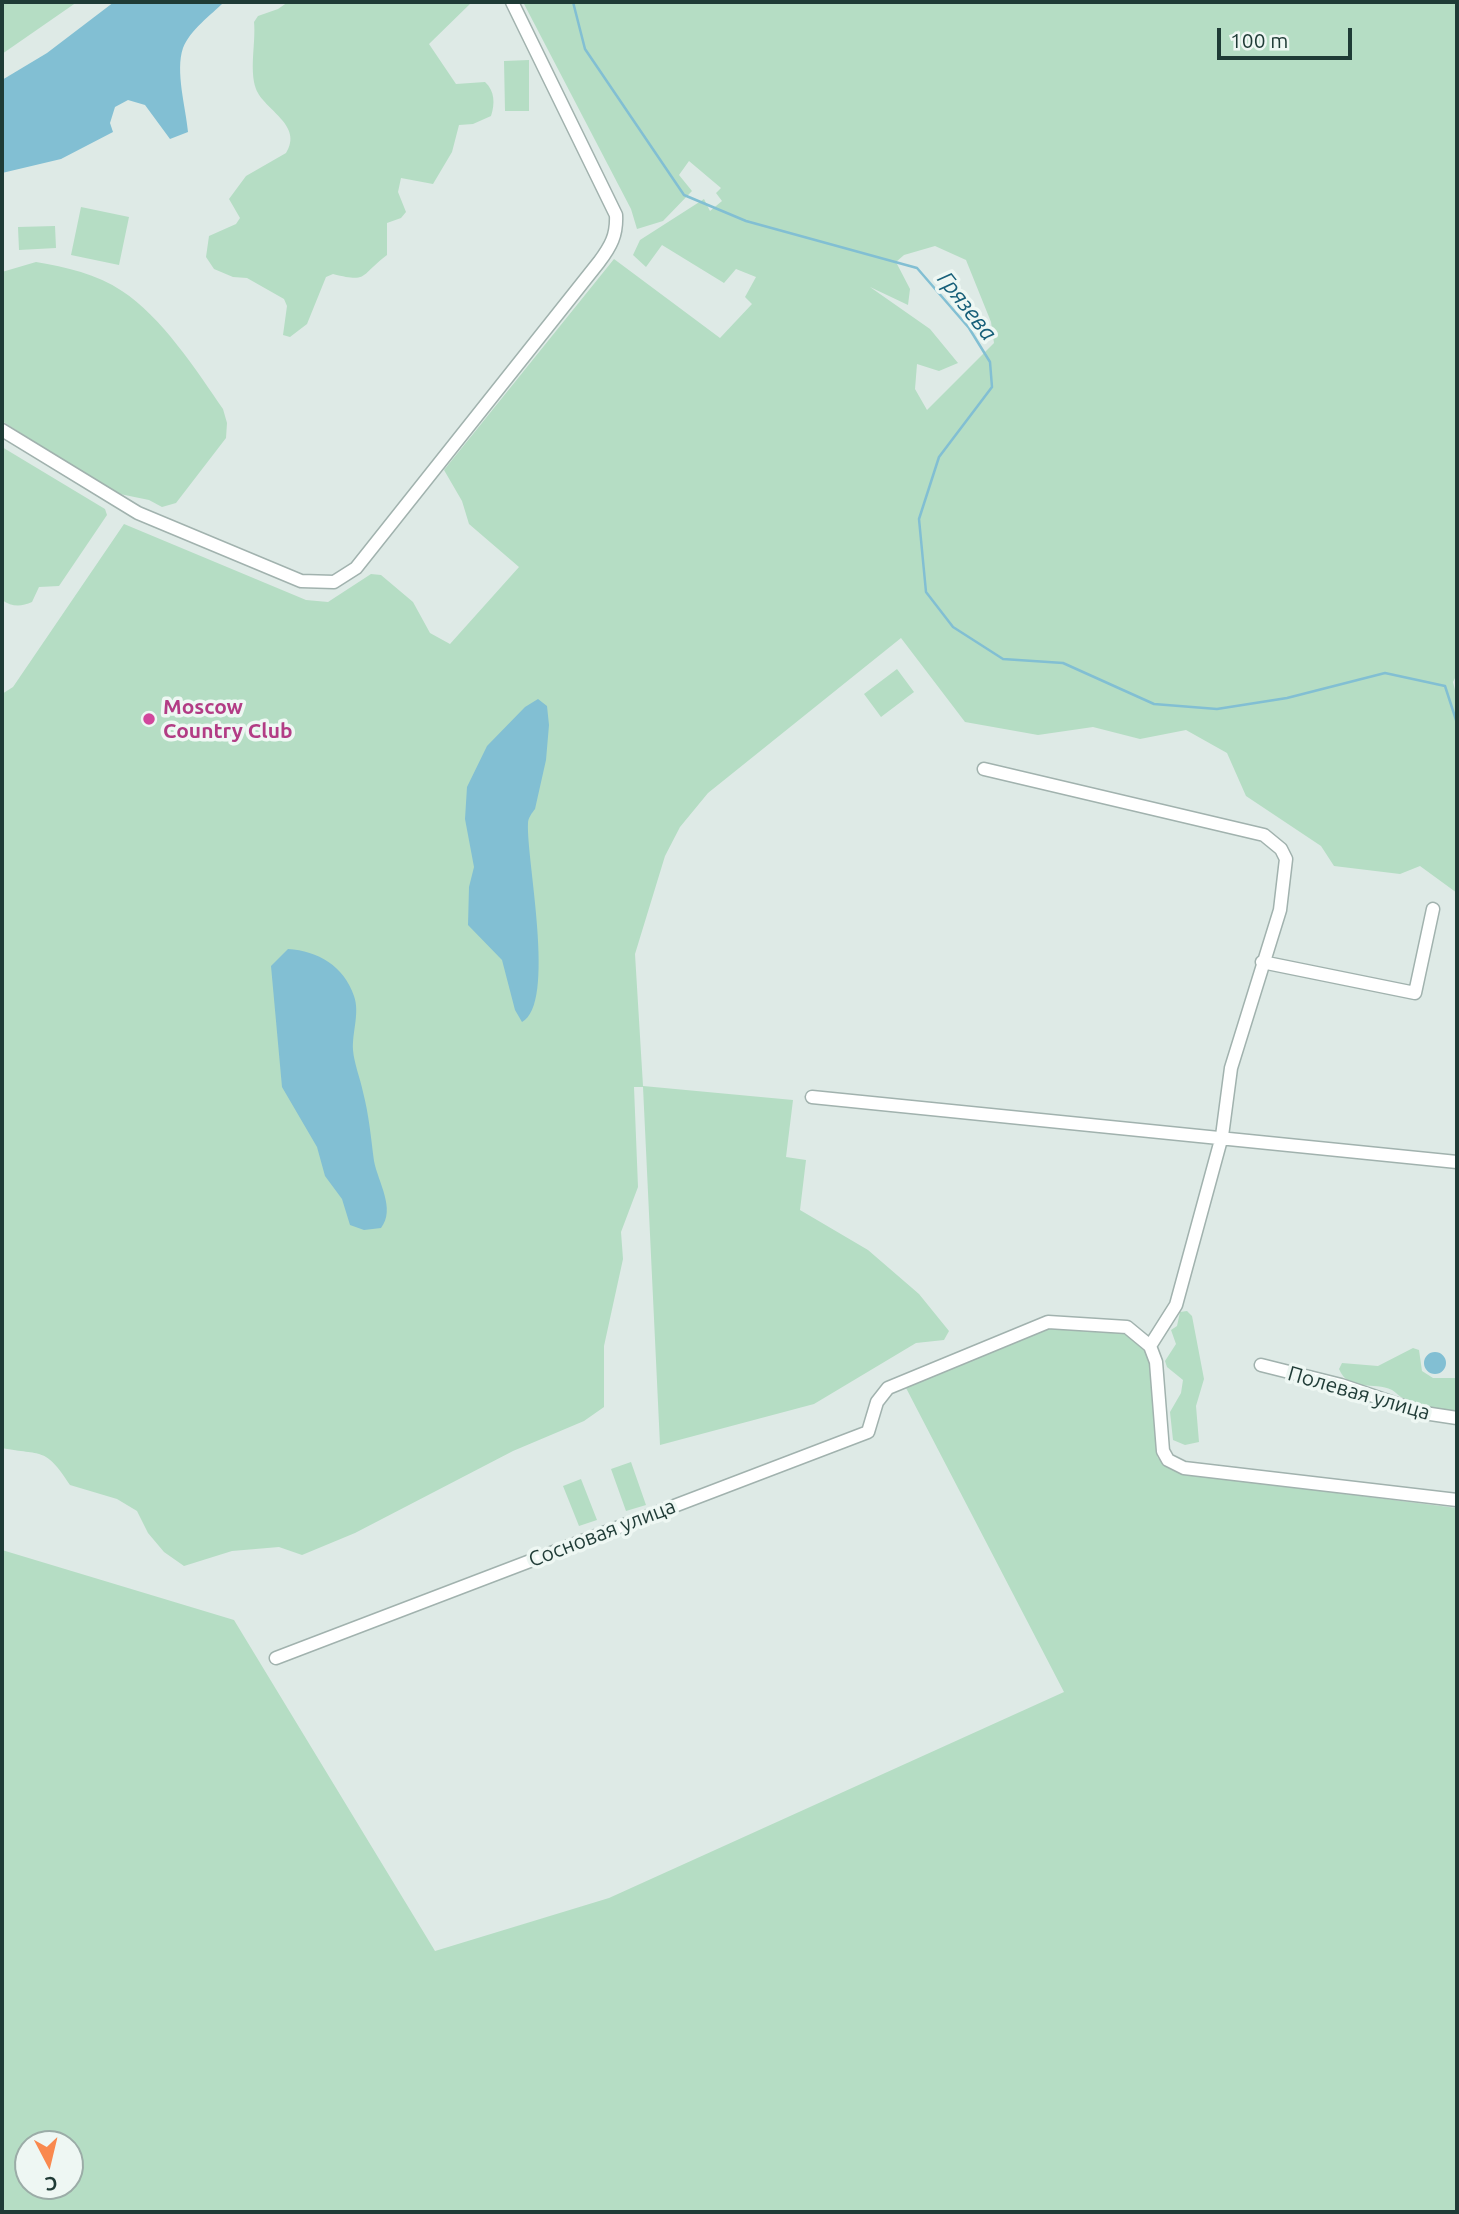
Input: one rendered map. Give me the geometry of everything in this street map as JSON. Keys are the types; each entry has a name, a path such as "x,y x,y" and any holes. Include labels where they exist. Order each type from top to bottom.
{"street":[{"path":"2,430 138,513 302,581 334,582 356,568 599,262 612,244 617,228 616,215 512,2"},
{"path":"984,769 1264,835 1281,849 1286,859 1280,909 1231,1068 1222,1136 1176,1305 1150,1346 1156,1362 1163,1451 1168,1460 1184,1468 1457,1500"},
{"path":"1262,961 1415,993 1433,909"},
{"path":"812,1097 1222,1136 1457,1162"},
{"name":"Сосновая улица","path":"276,1658 868,1432 877,1402 888,1388 1048,1322 1127,1327 1150,1346"},
{"name":"Полевая улица","path":"1261,1365 1341,1385 1424,1413 1457,1418"}],"green space":[{"path":"2,2 77,2 2,54"},
{"path":"288,2 472,2 429,44 456,84 485,82 491,89 493,102 491,116 473,124 459,125 452,152 433,184 401,178 398,192 406,212 401,218 387,223 387,255 363,276 353,278 333,274 326,277 307,324 290,337 283,335 287,306 284,299 247,278 233,277 214,269 206,257 209,236 236,224 240,218 229,199 246,176 286,153 290,143 287,126 256,89 253,65 254,22 258,16 278,9"},
{"path":"523,2 1457,2 1457,674 1453,682 1457,698 1457,893 1420,866 1400,874 1334,866 1321,846 1246,796 1227,753 1186,730 1140,739 1093,727 1038,735 965,722 901,638 708,793 680,827 665,856 635,954 643,1086 793,1100 786,1157 806,1160 800,1210 868,1250 919,1294 949,1331 944,1340 916,1343 814,1404 660,1445 643,1087 634,1087 638,1187 621,1232 623,1259 604,1346 604,1407 584,1421 513,1451 355,1533 302,1555 279,1547 232,1551 184,1566 164,1552 148,1533 137,1511 117,1499 70,1485 54,1464 42,1455 2,1448 2,694 13,687 124,524 306,600 328,602 371,574 381,575 413,602 430,633 450,644 519,567 469,524 462,501 444,470 614,259 720,338 752,304 745,297 756,277 736,269 724,283 662,245 646,267 633,255 640,240 704,199 710,211 722,201 716,193 721,188 689,161 679,175 692,191 663,221 637,229 631,209","holes":["935,246 966,260 991,322 994,343 927,410 915,389 917,364 939,371 958,363 930,329 870,287 908,305 910,289 896,262 904,255"]},
{"path":"529,60 529,111 505,111 504,61"},
{"path":"81,207 129,217 119,265 71,255"},
{"path":"55,226 56,248 19,250 18,227"},
{"path":"36,262 92,276 112,285 136,302 164,329 223,409 227,423 226,438 176,503 162,507 149,500 115,493 2,421 2,272"},
{"path":"2,447 105,509 107,515 59,586 39,587 32,602 20,605 2,600"},
{"path":"897,669 914,692 881,717 864,694"},
{"path":"1187,1311 1192,1316 1204,1379 1196,1406 1199,1442 1185,1445 1173,1440 1170,1412 1181,1393 1183,1380 1167,1367 1165,1361 1176,1344 1171,1330 1177,1326 1180,1312"},
{"path":"1048,1328 1124,1333 1141,1344 1153,1373 1158,1458 1179,1473 1457,1508 1457,2212 2,2212 2,1550 234,1620 435,1951 609,1898 1064,1692 905,1386"},
{"path":"1413,1348 1419,1350 1422,1371 1433,1378 1457,1378 1457,1413 1417,1404 1385,1387 1355,1384 1343,1376 1339,1369 1342,1363 1378,1366"},
{"path":"631,1462 646,1505 626,1511 611,1469"},
{"path":"581,1479 597,1520 579,1526 563,1486"}],"water":[{"path":"114,2 224,2 196,29 183,48 180,67 188,132 170,139 145,105 128,100 115,107 110,123 113,132 61,159 2,173 2,80 47,53"},
{"path":"538,699 547,706 549,725 546,760 535,809 528,823 539,961 532,1010 522,1022 515,1010 502,960 468,925 469,887 474,867 465,819 467,787 487,746 525,707"},
{"path":"288,949 310,953 337,968 350,985 356,1002 354,1055 367,1109 374,1161 385,1195 387,1212 381,1228 364,1230 350,1225 342,1199 325,1176 317,1147 282,1087 271,966"},
{"path":"1435,1352 1443,1355 1446,1363 1443,1371 1435,1374 1427,1371 1424,1363 1427,1355"}],"waterway":[{"name":"Грязева","path":"573,2 585,49 684,195 746,221 917,268 969,328 990,362 992,387 939,457 919,519 926,592 953,627 1003,659 1063,663 1154,704 1217,709 1287,698 1385,673 1445,686 1457,723"}],"place":[{"name":"Moscow Country Club","path":"149,719"}]}
